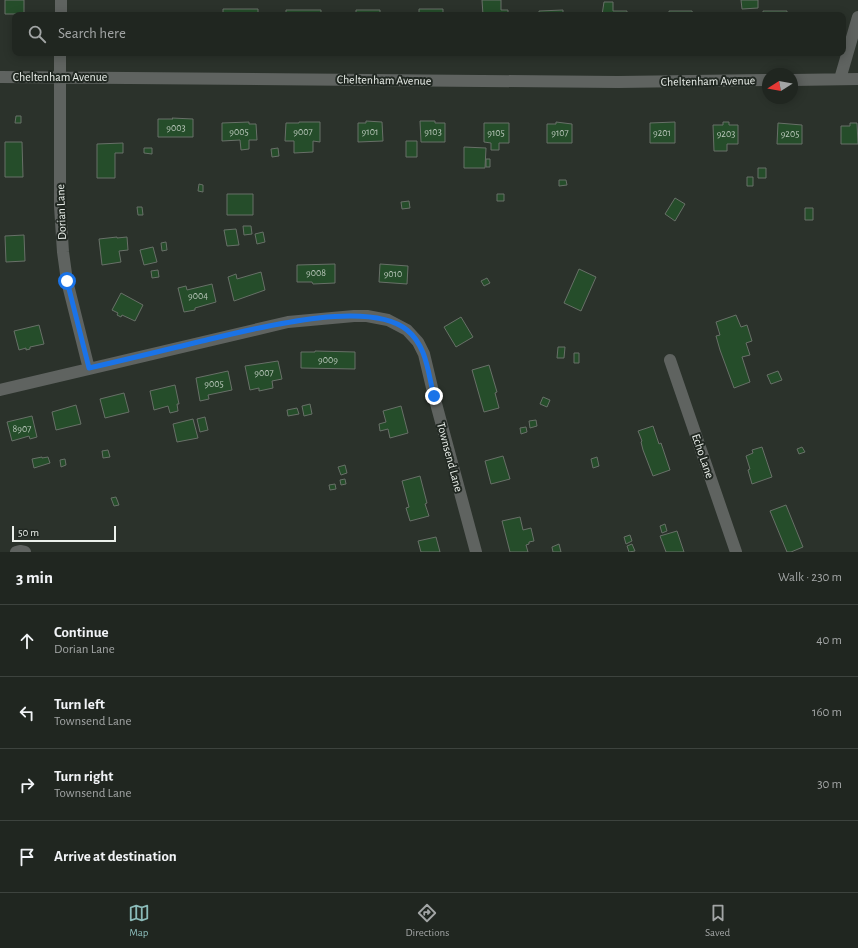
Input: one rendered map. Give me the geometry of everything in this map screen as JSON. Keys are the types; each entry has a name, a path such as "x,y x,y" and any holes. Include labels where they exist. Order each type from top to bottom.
{"street":[{"path":"61,0 61,12"},
{"path":"840,79 858,17"},
{"name":"Dorian Lane","path":"60,56 60,206 63,252 67,281 89,368"},
{"name":"Cheltenham Avenue","path":"0,77 618,82 762,80"},
{"path":"798,80 858,79"},
{"name":"Townsend Lane","path":"0,390 288,322 354,316 372,317 394,323 407,330 413,336 424,354 476,552"},
{"name":"Echo Lane","path":"670,360 736,552"},
{"path":"16,552 25,552"}],"building":[{"path":"5,0 24,0 24,12 12,12 12,14 5,14"},
{"path":"482,0 501,0 501,10 508,10 508,12 483,12"},
{"path":"741,0 758,0 758,8 742,9"},
{"path":"604,2 613,2 613,11 627,11 627,12 602,12"},
{"path":"223,9 258,9 258,12 223,12"},
{"path":"419,9 443,9 443,12 419,12"},
{"path":"286,10 321,10 321,12 286,12"},
{"path":"356,10 380,10 380,12 356,12"},
{"path":"563,10 563,12 539,12"},
{"path":"692,11 692,12 669,12"},
{"path":"763,11 787,11 787,12"},
{"path":"16,116 21,116 21,123 15,123"},
{"path":"172,118 193,119 193,137 158,137 158,119 173,119"},
{"path":"366,121 382,122 383,141 358,142 358,123 366,123"},
{"path":"420,121 445,123 445,142 421,142"},
{"path":"249,122 249,124 256,124 257,140 249,140 249,149 241,150 240,140 222,141 222,123"},
{"path":"320,122 320,142 313,141 313,152 294,153 294,141 285,141 286,123"},
{"path":"556,122 572,124 572,143 547,143 547,124 556,124"},
{"path":"675,122 675,143 650,143 650,123"},
{"path":"723,122 729,122 729,125 738,125 738,144 727,144 727,151 714,151 713,125 723,125"},
{"path":"484,123 509,123 509,143 499,143 499,150 491,150 491,143 484,142"},
{"path":"778,123 802,125 802,144 777,144"},
{"path":"850,123 857,123 858,144 841,144 841,126 850,126"},
{"path":"406,141 417,141 417,157 406,157"},
{"path":"5,142 22,142 23,177 5,177"},
{"path":"123,143 123,153 115,153 115,178 97,178 97,144"},
{"path":"464,147 486,148 485,168 464,168"},
{"path":"144,148 152,148 152,154 144,153"},
{"path":"278,148 279,156 272,157 271,149"},
{"path":"486,159 490,159 490,167 486,167"},
{"path":"758,168 766,168 766,178 758,178"},
{"path":"747,177 753,177 753,186 747,186"},
{"path":"559,180 566,180 567,185 559,186"},
{"path":"199,184 203,185 203,192 198,191"},
{"path":"227,194 253,194 253,215 227,215"},
{"path":"497,194 504,194 504,201 497,201"},
{"path":"675,198 685,204 675,221 665,214"},
{"path":"409,201 410,208 402,209 401,202"},
{"path":"137,207 142,207 143,215 138,215"},
{"path":"805,208 813,208 813,220 805,220"},
{"path":"243,226 251,226 252,234 244,235"},
{"path":"236,229 239,245 227,246 224,230"},
{"path":"263,232 265,242 257,244 255,234"},
{"path":"24,235 25,261 6,262 5,236"},
{"path":"127,237 128,250 119,251 121,262 102,265 99,239"},
{"path":"166,242 167,250 162,251 161,243"},
{"path":"153,247 157,262 144,265 140,250"},
{"path":"335,264 335,283 313,284 312,282 297,282 297,265"},
{"path":"380,264 408,266 407,284 379,282"},
{"path":"579,269 596,277 581,311 564,303"},
{"path":"158,270 159,277 152,278 151,271"},
{"path":"261,272 265,290 234,301 228,277 236,274 237,279"},
{"path":"487,278 490,283 484,286 481,281"},
{"path":"212,284 216,302 195,308 195,310 184,312 178,288 186,286 187,290"},
{"path":"121,293 143,305 135,321 122,315 121,317 117,315 118,313 112,310"},
{"path":"736,315 741,327 747,325 752,341 746,343 750,355 742,357 750,382 734,388 716,336 720,335 716,322"},
{"path":"461,317 473,337 456,347 444,327"},
{"path":"39,325 44,344 30,347 30,349 26,350 26,348 19,350 14,331"},
{"path":"558,347 565,347 564,358 557,358"},
{"path":"301,352 355,352 355,369 301,368"},
{"path":"574,353 579,353 579,363 574,363"},
{"path":"278,361 282,379 272,381 273,388 259,391 259,388 250,390 245,366"},
{"path":"489,365 497,392 495,393 499,408 484,412 472,370"},
{"path":"228,371 232,390 208,395 209,399 200,401 196,378"},
{"path":"778,371 782,380 771,384 767,375"},
{"path":"175,385 179,404 177,404 178,411 170,413 168,406 154,410 150,391"},
{"path":"124,393 129,412 105,418 100,399"},
{"path":"543,397 550,400 547,407 540,404"},
{"path":"310,404 312,414 304,416 302,406"},
{"path":"76,405 81,424 56,430 52,412"},
{"path":"401,406 408,433 390,438 388,429 380,431 379,424 386,422 383,411"},
{"path":"297,408 299,414 288,416 287,410"},
{"path":"32,416 37,437 30,439 29,436 12,441 7,422"},
{"path":"205,417 208,430 200,432 197,419"},
{"path":"193,419 198,438 177,442 173,424"},
{"path":"536,420 537,426 530,428 529,421"},
{"path":"653,426 659,444 661,443 670,470 653,476 643,450 642,441 638,431"},
{"path":"526,427 527,432 521,434 520,428"},
{"path":"762,447 772,477 752,484 746,456 753,453 752,450"},
{"path":"802,447 805,452 799,454 797,449"},
{"path":"108,450 110,457 103,458 102,451"},
{"path":"503,456 510,479 491,484 485,461"},
{"path":"48,457 50,463 34,468 32,459"},
{"path":"597,457 599,466 593,468 591,459"},
{"path":"65,459 66,465 61,467 60,460"},
{"path":"345,465 347,473 341,475 338,467"},
{"path":"420,476 427,503 425,504 429,516 410,521 406,508 409,507 402,481"},
{"path":"345,479 346,484 341,485 340,480"},
{"path":"335,484 336,489 330,490 329,485"},
{"path":"116,497 119,505 114,506 111,498"},
{"path":"786,505 803,547 791,552 787,552 770,511"},
{"path":"520,517 523,530 531,528 534,541 529,542 529,544 526,545 528,552 510,552 502,521"},
{"path":"665,524 667,531 662,533 660,526"},
{"path":"677,531 684,552 666,552 660,536"},
{"path":"630,535 632,541 626,544 624,537"},
{"path":"436,537 440,552 421,552 418,541"},
{"path":"559,544 561,552 553,552 552,547"},
{"path":"632,544 635,551 629,552 627,546"}],"route":[{"path":"67,281 89,368 266,326 308,320 367,316 388,320 407,330 413,336 424,354 434,396"}]}
